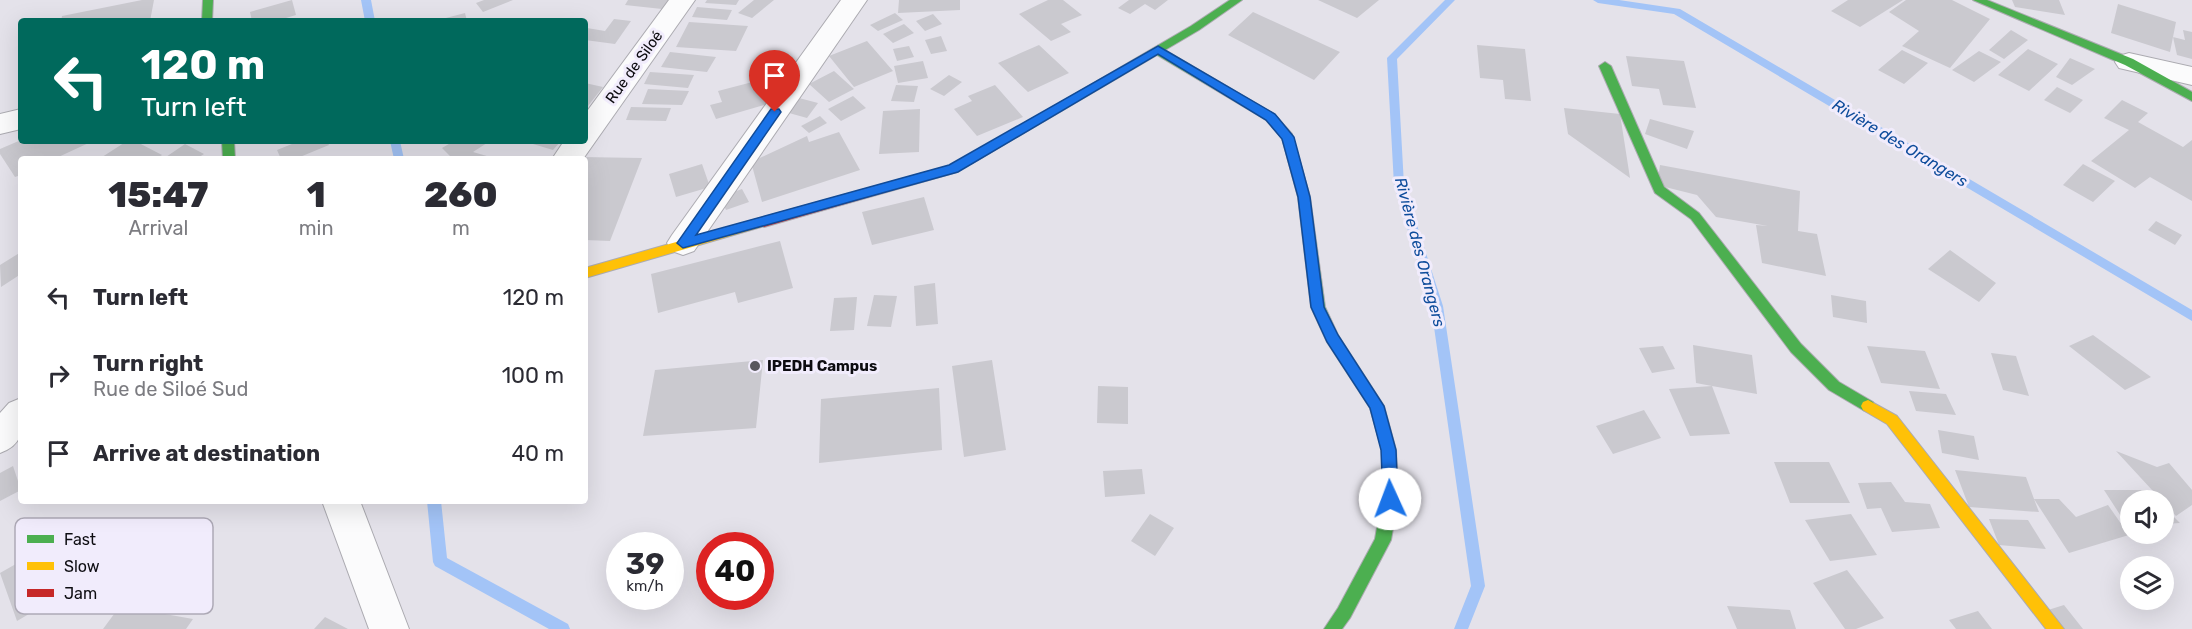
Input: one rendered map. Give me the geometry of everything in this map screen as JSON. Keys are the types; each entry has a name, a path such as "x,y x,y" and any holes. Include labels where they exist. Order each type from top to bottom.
{"street":[{"path":"207,18 208,0"},
{"name":"Rue de Siloé","path":"588,131 682,0"},
{"path":"683,243 854,0"},
{"path":"588,272 683,243 953,168 1158,50 1237,0"},
{"path":"1978,0 2129,62 2192,97"},
{"path":"1158,50 1270,117 1288,137 1304,197 1318,307 1332,338 1377,406 1389,450 1390,499 1383,540 1344,613 1332,629"},
{"path":"2129,62 2192,76"},
{"path":"1605,66 1659,190 1695,216 1796,348 1834,386 1892,420 2056,629"},
{"path":"0,124 18,120"},
{"path":"0,438 18,417"},
{"path":"342,504 389,629"}],"building":[{"path":"142,0 154,0 151,18 62,18 62,16"},
{"path":"292,0 296,15 286,18 251,18 250,12"},
{"path":"484,0 513,0 483,12 476,3"},
{"path":"628,0 669,0 662,9 625,5"},
{"path":"707,0 739,0 736,5 705,3"},
{"path":"754,0 774,0 752,18 738,13"},
{"path":"899,0 960,0 960,10 898,13"},
{"path":"1048,0 1063,0 1082,15 1061,24 1071,32 1051,41 1019,14"},
{"path":"1129,0 1168,0 1155,10 1145,4 1130,14 1118,8"},
{"path":"1318,0 1379,0 1357,18"},
{"path":"1848,0 1903,0 1860,27 1831,11"},
{"path":"1906,0 1952,0 1990,19 1950,68 1902,46 1919,31 1889,12"},
{"path":"2012,0 2059,0 2065,15 2015,7"},
{"path":"2118,4 2176,22 2170,52 2111,33"},
{"path":"697,7 732,10 727,20 692,17"},
{"path":"1253,12 1340,52 1314,80 1228,35"},
{"path":"465,13 466,18 446,18"},
{"path":"895,13 903,20 878,31 870,25"},
{"path":"933,14 942,24 925,31 916,21"},
{"path":"614,19 631,21 615,44 588,40 588,28 605,31"},
{"path":"689,22 748,26 736,51 676,47"},
{"path":"904,24 914,33 893,43 883,34"},
{"path":"2011,30 2028,40 2004,59 1989,50"},
{"path":"2183,30 2192,32 2192,59 2177,55 2173,37 2185,40"},
{"path":"941,36 947,51 931,54 925,40"},
{"path":"867,41 893,71 854,87 829,56"},
{"path":"1039,45 1069,73 1028,92 998,63"},
{"path":"1477,45 1525,49 1531,101 1505,99 1503,80 1480,78"},
{"path":"909,46 914,57 897,61 893,49"},
{"path":"2028,49 2058,64 2029,91 1998,75"},
{"path":"1902,50 1928,63 1904,84 1878,70"},
{"path":"1979,51 2001,62 1974,82 1952,70"},
{"path":"670,52 716,57 707,72 661,67"},
{"path":"1626,56 1684,61 1696,108 1663,105 1659,89 1632,86"},
{"path":"2070,58 2095,69 2072,85 2056,77"},
{"path":"923,61 928,78 898,83 894,66"},
{"path":"834,71 854,89 829,102 809,84"},
{"path":"650,72 694,75 688,88 644,84"},
{"path":"949,75 962,82 944,96 930,89"},
{"path":"768,78 778,101 716,119 710,105 722,102 718,91"},
{"path":"588,84 603,87 588,106"},
{"path":"896,85 918,86 914,102 891,101"},
{"path":"995,85 1023,117 977,136 954,109 972,101 968,96"},
{"path":"2057,87 2083,100 2070,113 2044,100"},
{"path":"648,89 689,91 682,105 642,104"},
{"path":"853,96 866,108 841,121 828,109"},
{"path":"799,98 818,103 807,118 789,113"},
{"path":"2122,100 2148,113 2138,122 2183,147 2192,140 2192,201 2150,177 2135,188 2091,161 2129,130 2104,118"},
{"path":"631,107 671,108 666,121 626,120"},
{"path":"1564,108 1620,114 1630,178 1568,134"},
{"path":"920,109 919,152 879,154 883,111"},
{"path":"820,116 827,123 809,133 801,126"},
{"path":"1650,119 1694,131 1687,149 1645,134"},
{"path":"839,132 860,170 762,202 751,162 807,136 809,142"},
{"path":"18,141 18,144 86,144 60,156 18,156 18,176 15,177 0,154 0,149"},
{"path":"122,144 141,144 162,155 160,156 104,156"},
{"path":"185,144 204,154 201,156 167,156"},
{"path":"292,144 329,145 302,156 280,156 277,150"},
{"path":"449,144 485,144 473,152 487,156 450,156 442,148"},
{"path":"533,144 558,144 553,150"},
{"path":"588,157 642,158 610,241 588,240"},
{"path":"702,164 710,187 676,197 669,174"},
{"path":"2083,164 2115,181 2093,202 2063,185"},
{"path":"1660,165 1800,191 1798,231 1817,234 1826,276 1762,263 1756,225 1768,226 1716,217 1697,195 1657,185"},
{"path":"742,189 749,202 726,210 720,197"},
{"path":"924,197 934,230 872,245 862,212"},
{"path":"2156,221 2182,235 2175,245 2148,230"},
{"path":"780,241 793,288 738,303 735,292 658,313 651,274"},
{"path":"1950,250 1996,283 1979,302 1928,269"},
{"path":"18,254 18,276 1,287 0,265"},
{"path":"935,283 938,324 916,326 914,286"},
{"path":"874,295 897,296 891,327 867,326"},
{"path":"1831,295 1866,301 1867,323 1833,317"},
{"path":"857,297 854,330 830,331 834,298"},
{"path":"2093,335 2151,377 2125,390 2069,346"},
{"path":"1693,345 1752,355 1757,394 1696,383"},
{"path":"1663,346 1675,369 1652,373 1639,348"},
{"path":"1867,346 1925,351 1940,389 1881,383"},
{"path":"1991,353 2016,356 2029,396 2003,390"},
{"path":"763,360 756,428 643,436 655,370"},
{"path":"992,360 1006,450 964,457 952,366"},
{"path":"1098,386 1128,387 1128,424 1097,423"},
{"path":"1712,386 1730,434 1690,436 1669,389"},
{"path":"939,388 942,450 819,463 821,399"},
{"path":"1909,391 1946,394 1956,415 1916,411"},
{"path":"1644,410 1661,438 1613,454 1596,426"},
{"path":"1938,430 1974,436 1979,460 1942,453"},
{"path":"2116,451 2157,467 2169,463 2192,490 2192,505 2176,516 2174,514 2174,490 2152,490"},
{"path":"1774,462 1829,462 1850,503 1790,503"},
{"path":"13,466 18,481 18,492 0,501 0,473"},
{"path":"1142,469 1145,494 1105,497 1103,471"},
{"path":"1955,470 2026,477 2039,512 1969,507"},
{"path":"1891,482 1905,502 1930,504 1940,528 1892,532 1881,508 1867,509 1858,483"},
{"path":"2104,490 2120,490 2120,515"},
{"path":"2034,499 2059,499 2076,517 2108,505 2120,522 2120,538 2069,553"},
{"path":"1150,514 1174,528 1155,556 1131,541"},
{"path":"1851,514 1877,555 1830,561 1805,520"},
{"path":"1989,519 2028,520 2046,549 1999,545"},
{"path":"15,564 15,614 29,614 17,621 0,573"},
{"path":"1847,570 1884,618 1856,629 1845,629 1813,583"},
{"path":"2064,605 2083,629 2063,629 2048,610"},
{"path":"1727,606 1790,610 1796,629 1737,629"},
{"path":"1978,611 1992,629 1956,629 1949,620"},
{"path":"114,614 165,614 193,619 186,629 103,629"},
{"path":"325,617 348,629 314,629"}],"waterway":[{"name":"Rivière des Orangers","path":"366,0 369,18"},
{"name":"Rivière des Orangers","path":"1450,0 1392,58 1399,185 1437,306 1478,586 1461,629"},
{"name":"Rivière des Orangers","path":"1598,0 1677,11 2192,316"},
{"name":"Rivière des Orangers","path":"396,144 398,156"},
{"name":"Rivière des Orangers","path":"434,504 440,562 563,629"}],"traffic: fast":[{"path":"207,18 208,0"},
{"path":"967,161 1195,28 1237,0"},
{"path":"1978,0 2129,62 2192,97"},
{"path":"1157,50 1270,117 1288,137 1304,197 1318,307 1332,338 1377,406 1389,450 1390,499 1383,540 1344,613 1332,629"},
{"path":"1605,66 1659,190 1695,216 1796,348 1834,386 1868,406"},
{"path":"228,144 229,156"}],"traffic: slow":[{"path":"588,272 764,222"},
{"path":"1868,406 1892,420 2056,629"}],"traffic: jam":[{"path":"764,222 953,169 967,161"}],"place":[{"name":"IPEDH Campus","path":"755,366"}],"route":[{"path":"775,112 683,243 953,168 1158,50 1270,117 1288,137 1304,197 1318,307 1332,338 1377,406 1389,450 1390,499"}]}
